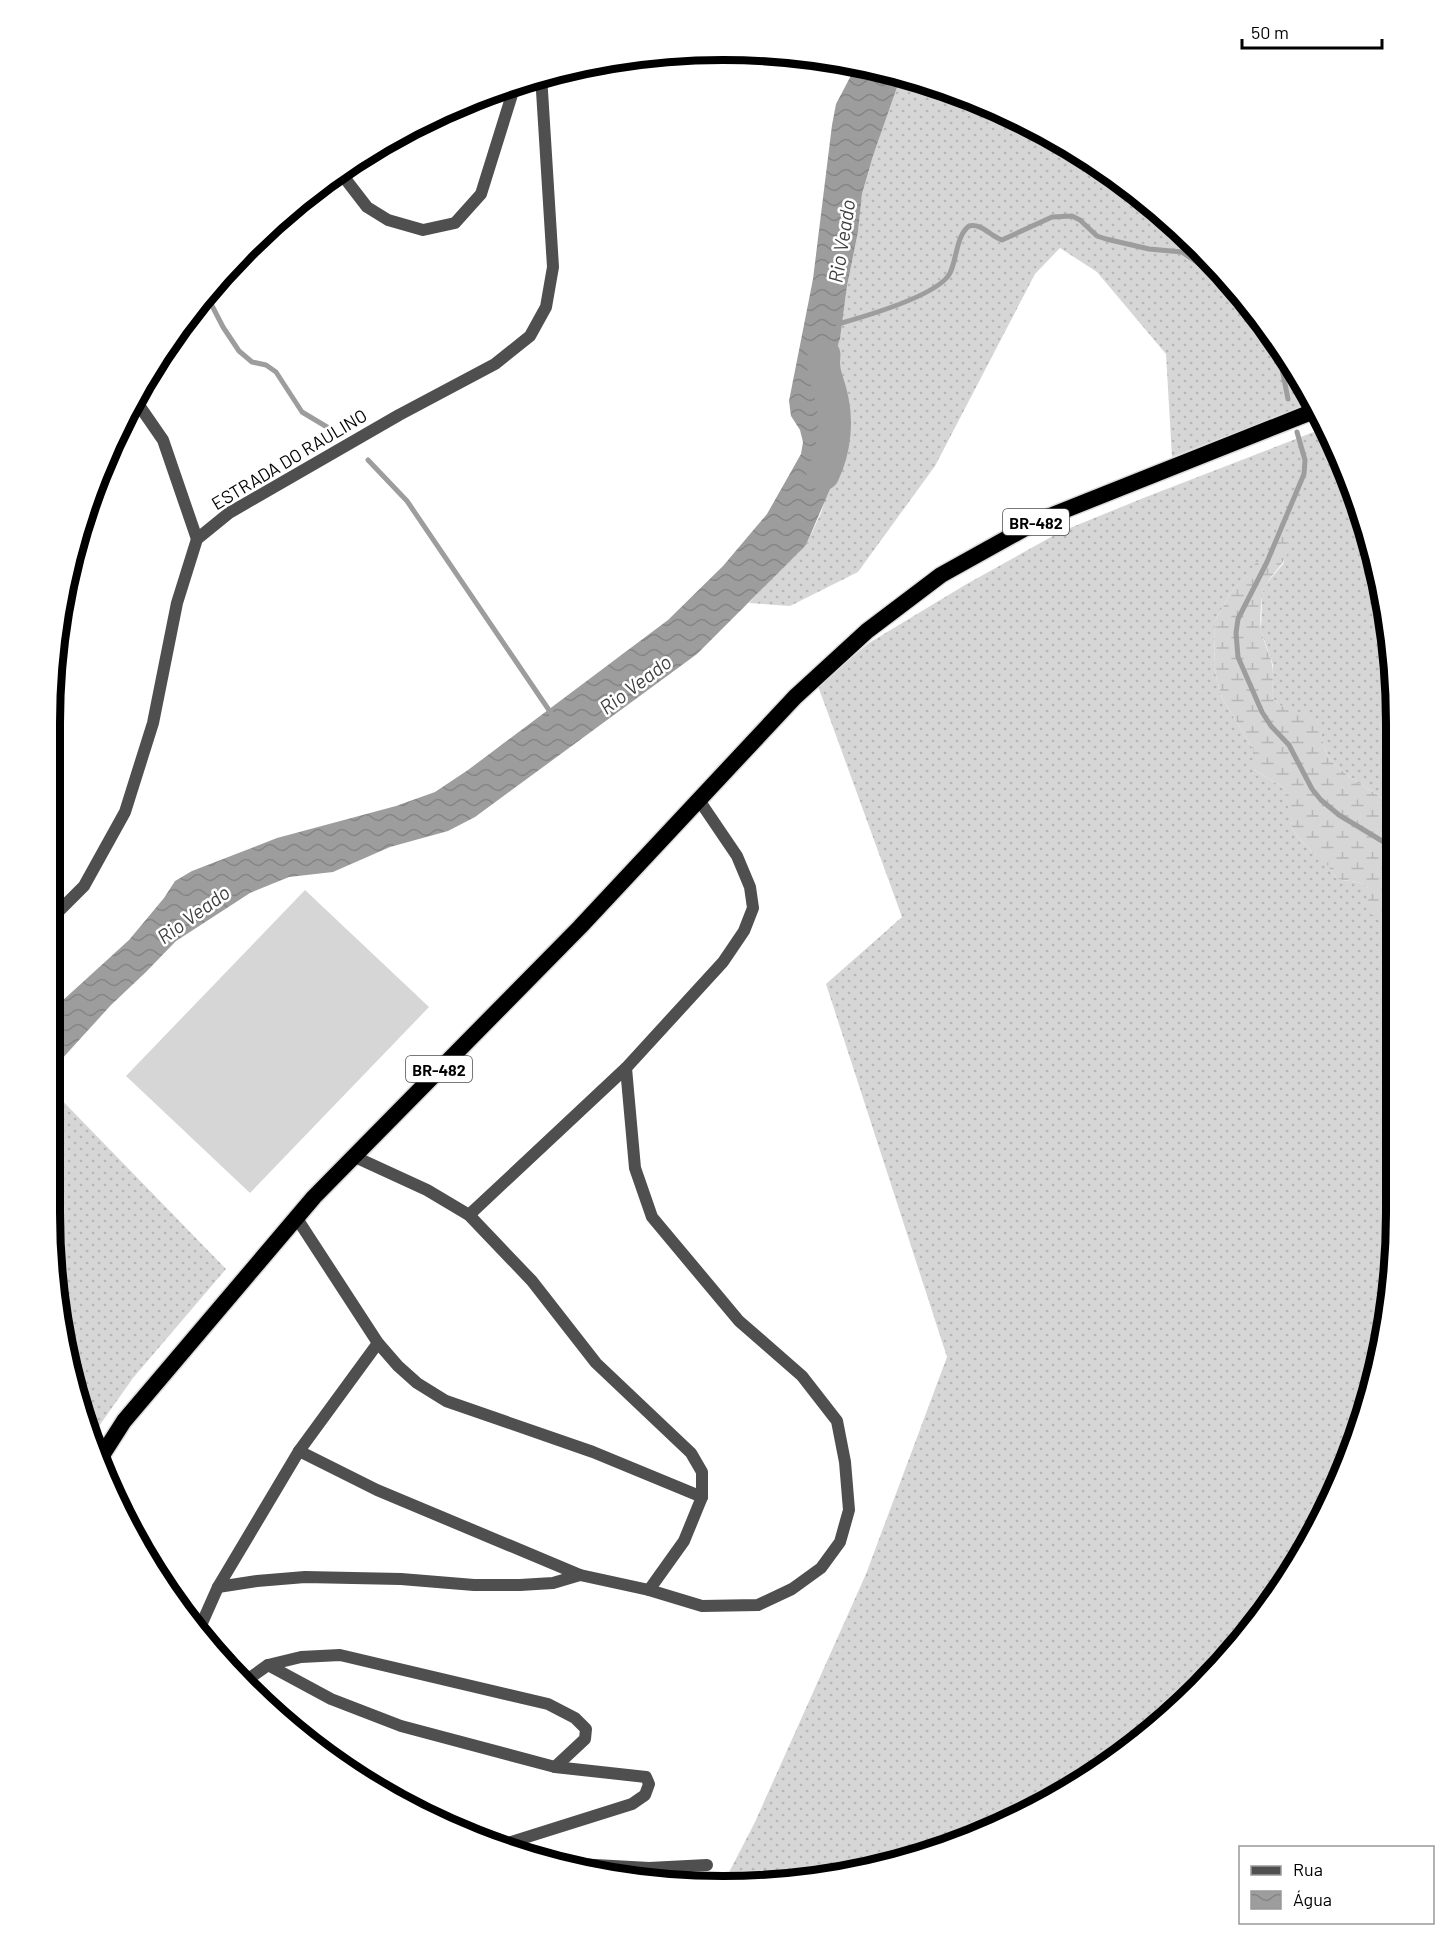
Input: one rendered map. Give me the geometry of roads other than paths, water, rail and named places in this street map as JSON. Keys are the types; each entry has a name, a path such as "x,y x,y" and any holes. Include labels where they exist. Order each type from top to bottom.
{"highway":[{"name":"BR-482","path":"104,1452 124,1421 297,1216 353,1156 580,927 795,697 867,631 941,575 1040,520 1309,413"}],"street":[{"name":"ESTRADA DO RAULINO","path":"197,539 229,513 399,415 495,364 530,336 546,307 553,267 542,86"},
{"path":"345,179 367,207 388,220 423,230 455,224 481,194 512,94"},
{"path":"60,910 84,886 124,812 153,723 177,603 197,539 163,440 140,407"},
{"path":"469,1215 626,1068 723,962 744,931 753,908 750,887 737,856 699,800"},
{"path":"299,1451 376,1490 580,1575 649,1590 702,1606 758,1605 792,1589 821,1568 840,1542 849,1510 845,1462 837,1421 802,1376 739,1321 652,1217 634,1168 626,1068"},
{"path":"353,1156 426,1190 469,1215 532,1281 596,1363 691,1453 702,1472 702,1497 684,1541 649,1590"},
{"path":"297,1216 378,1343 417,1383 446,1401 593,1452 702,1497"},
{"path":"202,1623 218,1587 299,1451 378,1343"},
{"path":"218,1587 305,1577 520,1585 553,1583 580,1575"},
{"path":"250,1678 268,1665 301,1658 340,1655 548,1704 575,1718 586,1729 585,1739 555,1767"},
{"path":"268,1665 331,1699 400,1726 555,1767 646,1777 649,1784 645,1795 632,1804 512,1842"},
{"path":"649,1872 707,1865"}],"water":[{"path":"852,73 898,84 862,194 840,339 830,368 837,459 830,489 806,545 697,654 475,817 448,831 390,847 333,872 289,877 250,893 176,941 111,1005 60,1061 60,1003 129,940 175,881 192,871 277,838 396,806 435,792 468,770 668,620 723,566 767,514 801,454 803,442 800,430 791,416 789,401 813,279 836,104"}],"waterway":[{"path":"838,324 899,304 943,281 950,273 959,242 969,226 978,226 1002,240 1052,217 1072,216 1080,220 1097,236 1149,249 1182,252 1204,267"},
{"path":"211,303 239,351 252,362 266,365 276,372 302,412 332,430"},
{"name":"Rio Veado","path":"823,474 834,434 834,412 824,369 824,355"},
{"path":"1282,367 1288,399"},
{"path":"1297,432 1305,460 1304,474 1267,562 1238,619 1236,633 1238,657 1262,712 1271,726 1289,745 1312,789 1339,815 1386,843"},
{"path":"368,460 407,501 553,716"}]}
